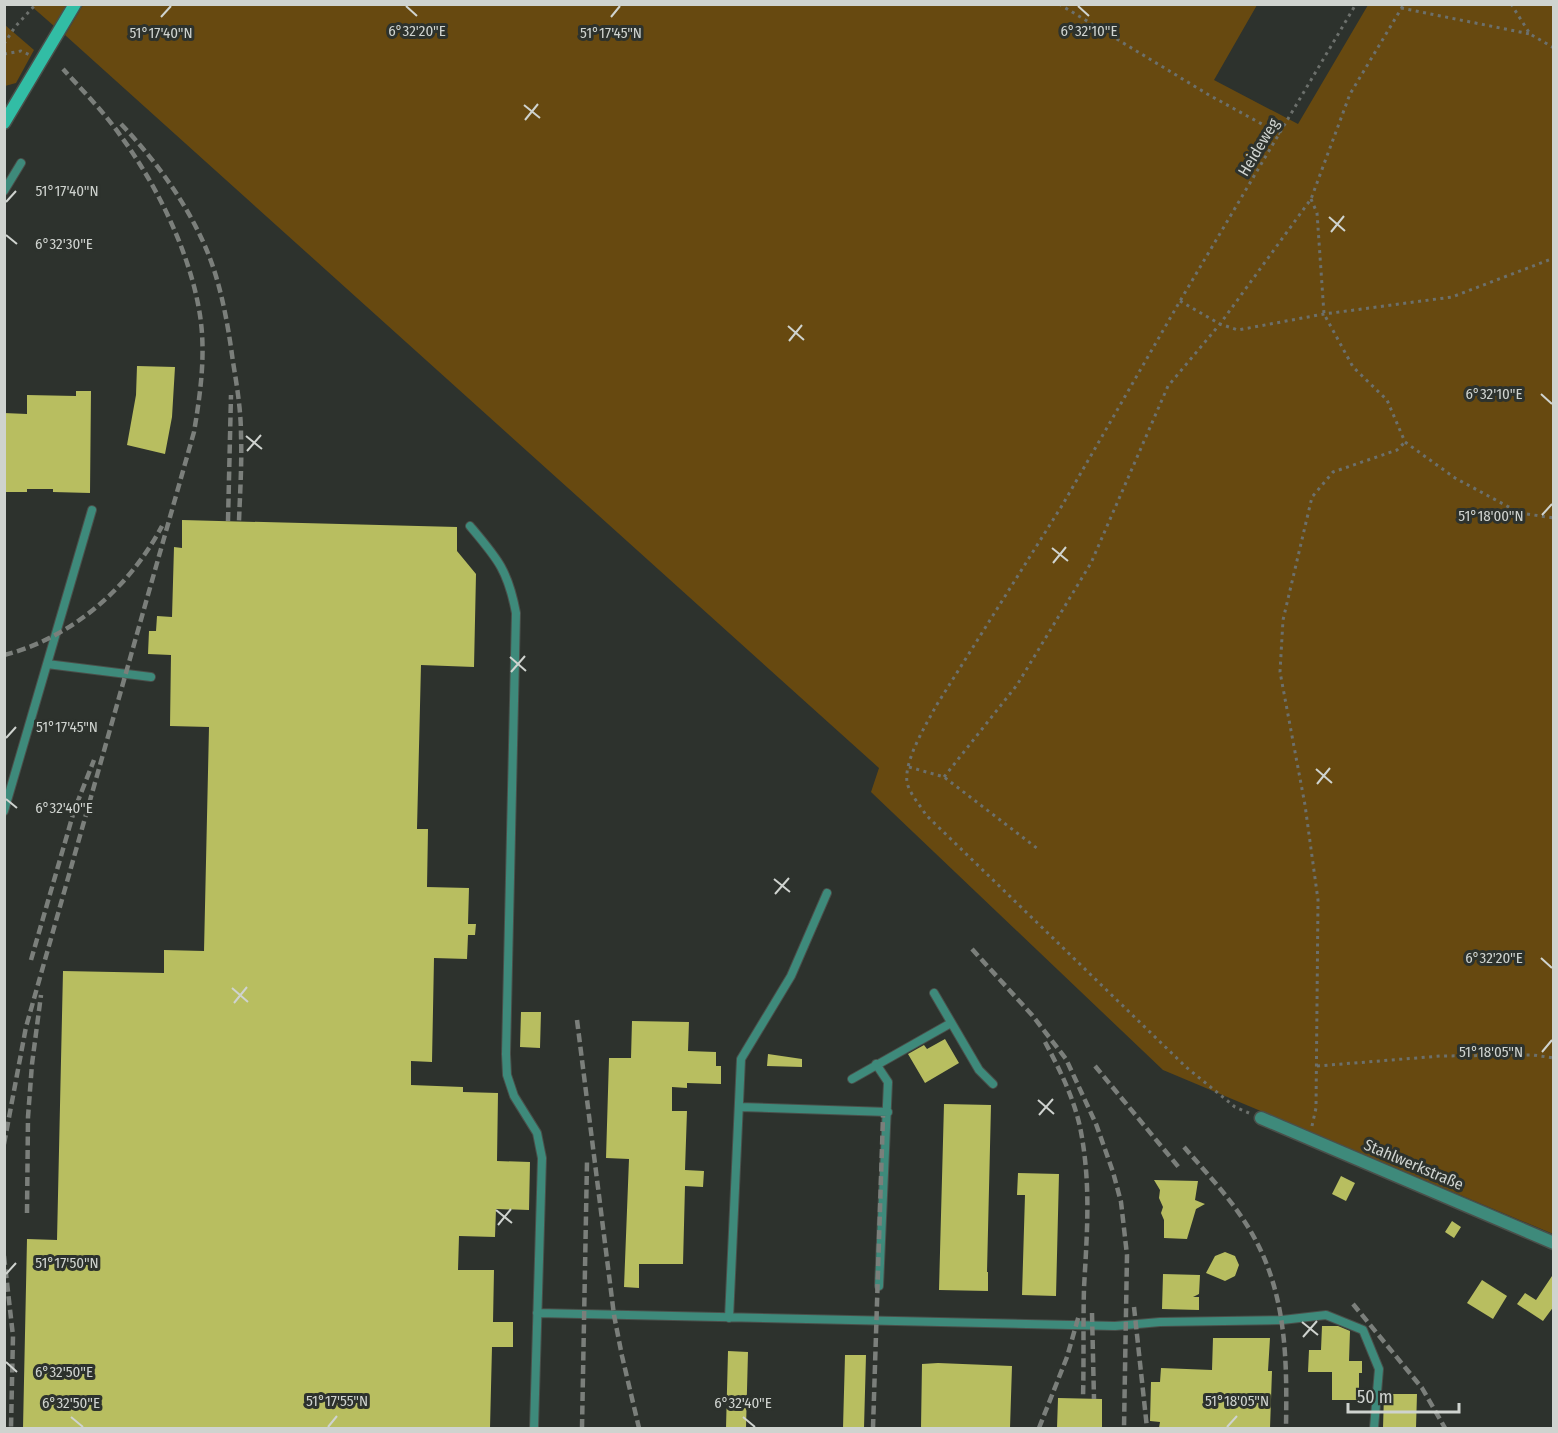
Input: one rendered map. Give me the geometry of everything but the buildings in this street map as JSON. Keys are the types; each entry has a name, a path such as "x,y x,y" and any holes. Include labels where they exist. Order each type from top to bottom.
{"main road":[{"path":"4,123 75,4"}],"street":[{"name":"Stahlwerkstraße","path":"1262,1118 1554,1243"}],"lane":[{"path":"4,191 21,163"},
{"path":"4,811 92,510"},
{"path":"470,526 502,566 511,586 516,613 506,1054 507,1075 514,1096 537,1133 542,1158 534,1428"},
{"path":"47,664 151,677"},
{"path":"729,1318 741,1059 791,976 827,892"},
{"path":"934,993 979,1070 993,1084"},
{"path":"852,1079 951,1023"},
{"path":"876,1064 888,1082 879,1286"},
{"path":"739,1107 888,1112"},
{"path":"537,1313 1114,1326 1160,1322 1282,1320 1326,1315 1363,1330 1379,1369 1374,1428"}],"path":[{"path":"4,44 36,4"},
{"path":"1059,4 1209,95 1280,134"},
{"name":"Heideweg","path":"909,767 919,738 936,706 1063,504 1356,4"},
{"path":"1511,4 1530,34"},
{"path":"944,777 1017,685 1091,563 1168,386 1220,324 1311,199 1350,94 1403,6 1530,34 1554,48"},
{"path":"4,30 10,34"},
{"path":"4,54 21,51 42,60"},
{"path":"1311,199 1317,213 1324,314 1353,368 1387,400 1405,442 1455,478 1520,513 1554,518"},
{"path":"1180,301 1220,324 1238,330 1324,314 1452,297 1554,258"},
{"path":"1309,1137 1316,1108 1318,900 1305,806 1280,672 1282,620 1311,497 1333,472 1397,450 1405,442"},
{"path":"1038,849 944,777 909,767 907,782 926,815 1186,1067 1235,1107 1262,1118"},
{"path":"1317,1066 1441,1056 1554,1058"}],"shaded area":[{"path":"30,5 67,5 54,26"},
{"path":"83,5 1257,5 1214,80 1298,124 1368,5 1553,5 1553,1234 1163,1070 871,792 879,768 65,35"},
{"path":"5,25 34,50 16,83 5,86"}],"railway":[{"path":"4,1144 26,1027 194,432 203,352 201,320 193,282 168,216 133,153 100,109 63,69"},
{"path":"121,124 150,157 188,212 208,252 215,273 228,328 240,408 239,521"},
{"path":"228,521 231,395"},
{"path":"4,655 53,636 96,607 133,570 162,526"},
{"path":"31,960 74,811 94,760"},
{"path":"972,949 1032,1015 1066,1059 1096,1124 1113,1172 1121,1202 1127,1255 1124,1428"},
{"path":"27,1213 28,1117 41,995"},
{"path":"577,1020 614,1315 639,1428"},
{"path":"1045,1042 1071,1097 1084,1152 1087,1210 1083,1398"},
{"path":"1095,1066 1181,1170"},
{"path":"873,1428 883,1116"},
{"path":"1184,1147 1240,1214 1266,1261 1283,1331 1286,1428"},
{"path":"582,1428 587,1162"},
{"path":"4,1256 13,1336 11,1428"},
{"path":"1353,1304 1422,1388 1445,1428"},
{"path":"1134,1307 1147,1428"},
{"path":"1092,1313 1094,1399"},
{"path":"1039,1428 1067,1357 1079,1315"}]}
